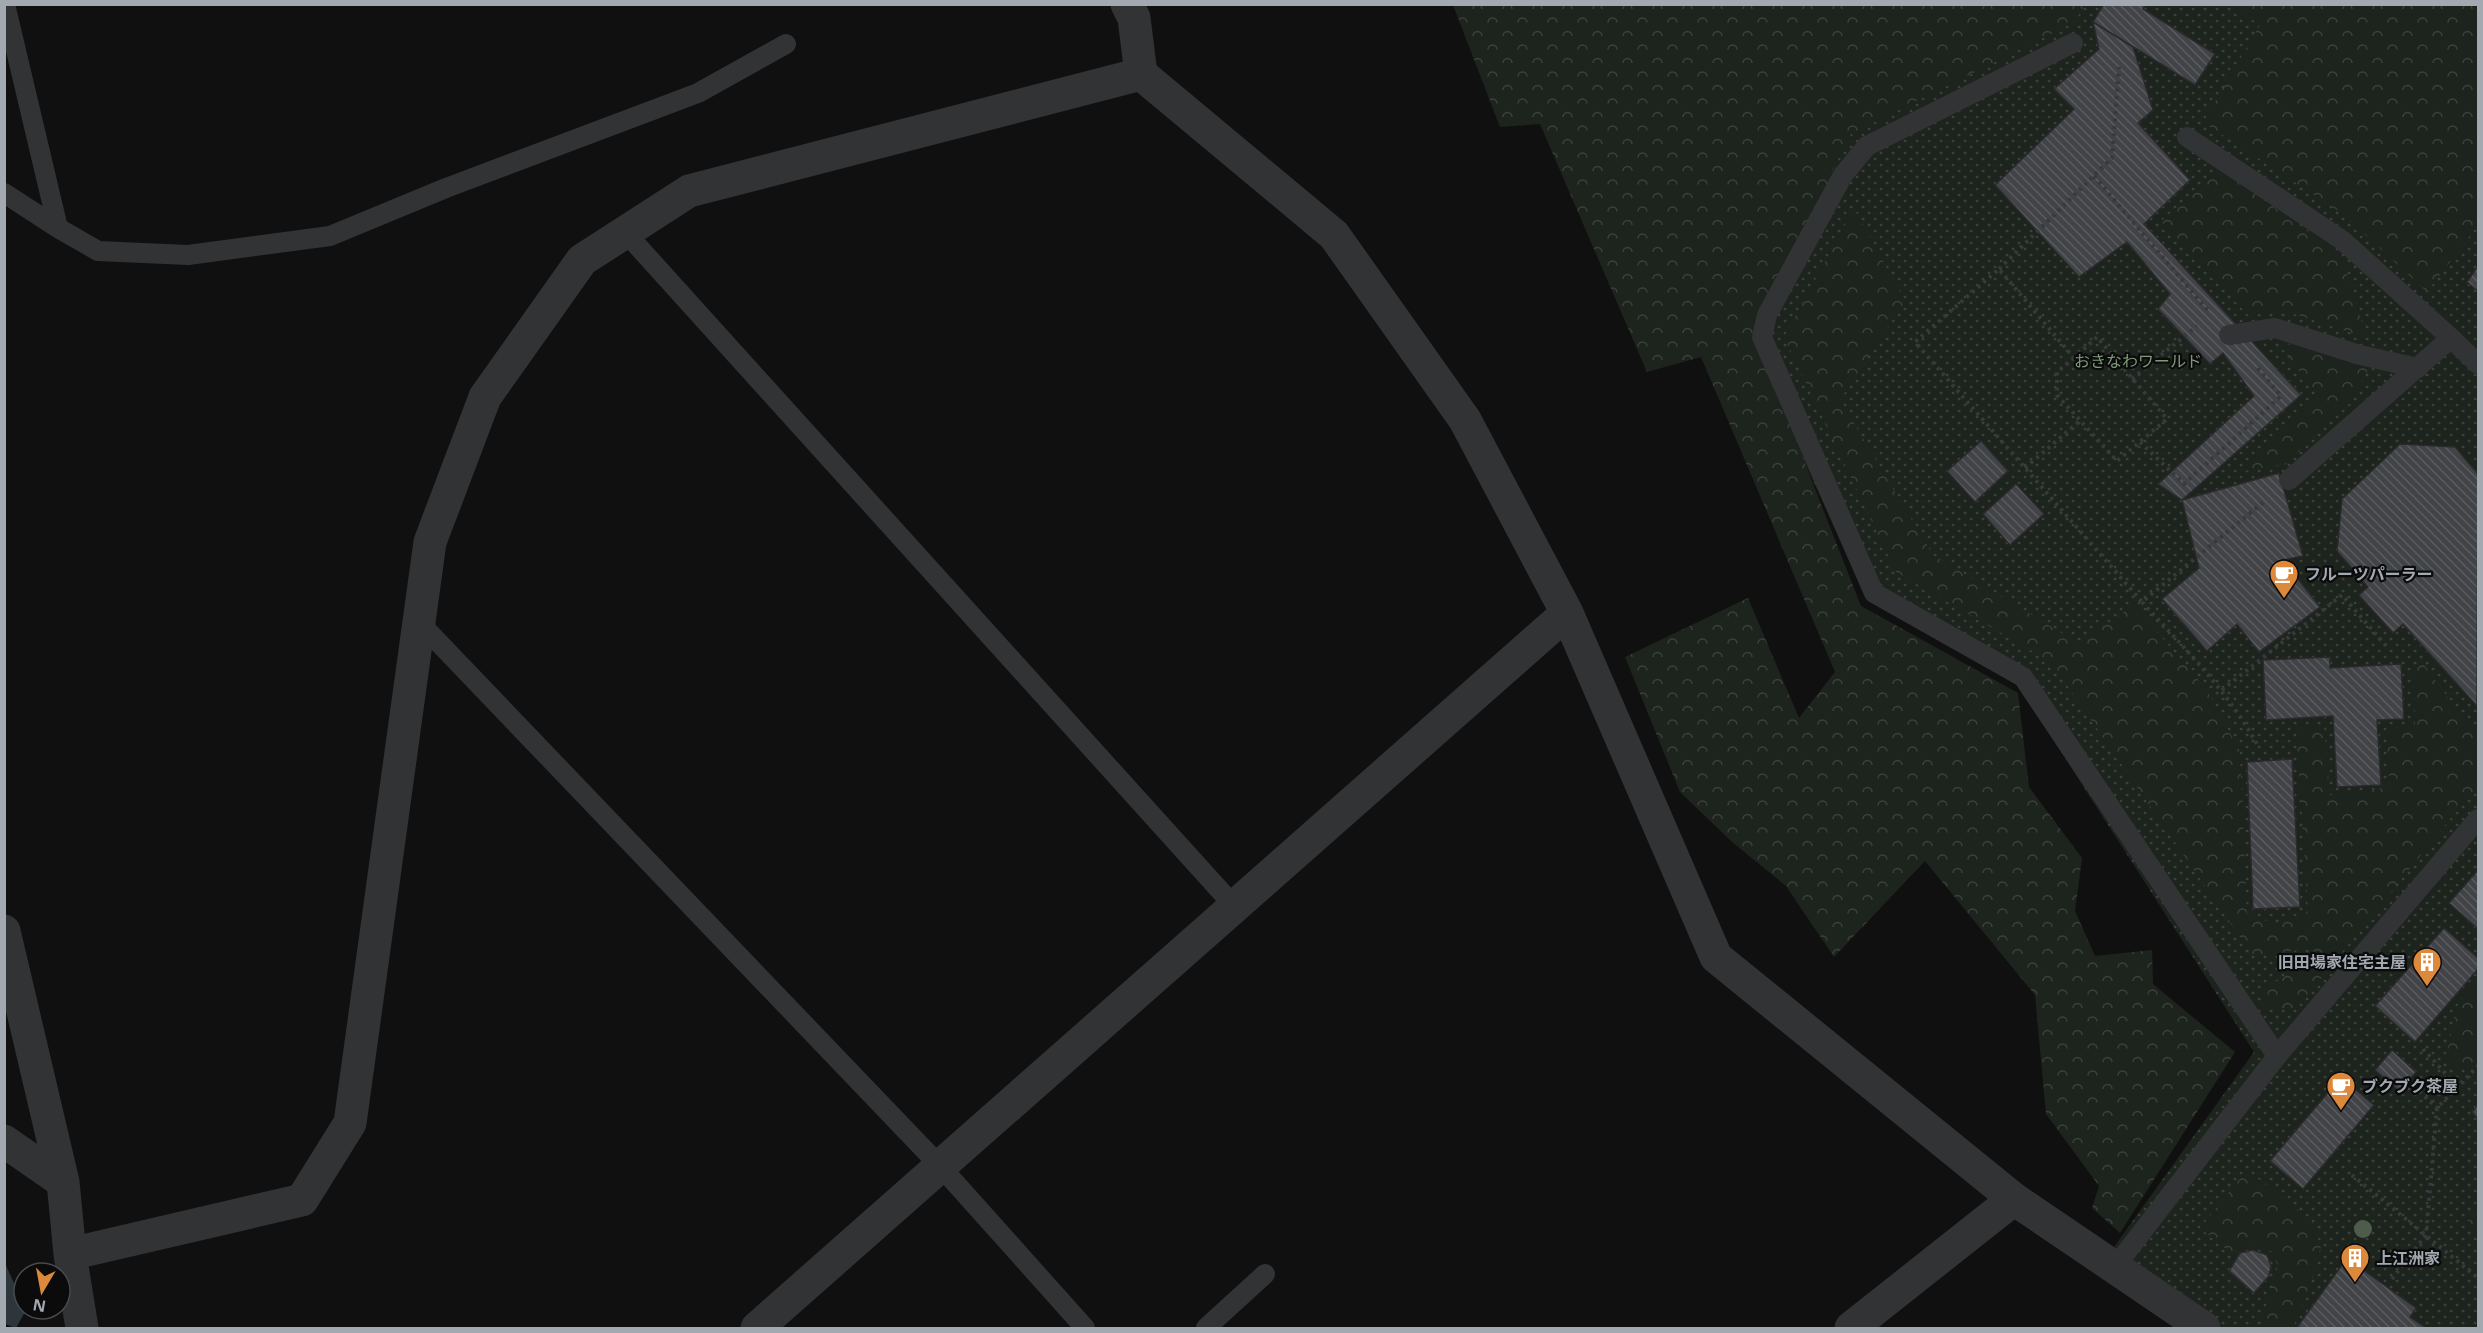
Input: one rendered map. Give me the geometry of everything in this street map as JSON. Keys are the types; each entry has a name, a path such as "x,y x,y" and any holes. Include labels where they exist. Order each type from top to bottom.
{"street":[{"path":"1127,4 1134,18 1142,74 1334,235 1465,420 1568,613 1716,957 2014,1199 2204,1329"},
{"path":"70,1254 302,1200 350,1123 430,542 485,397 582,260 689,191 1142,74"},
{"path":"757,1329 1568,613"},
{"path":"4,931 63,1182 70,1254 82,1329"},
{"path":"4,1141 63,1182"},
{"path":"1851,1329 2014,1199"}],"lane":[{"path":"5,4 58,228"},
{"path":"2073,43 1867,146 1843,175 1767,315 1762,337 1874,593 2023,677 2277,1056"},
{"path":"4,193 98,251 188,255 330,236 446,188 698,93 786,44"},
{"path":"2187,137 2342,240 2478,364"},
{"path":"625,232 1235,907"},
{"path":"2229,335 2275,328 2360,355 2418,368"},
{"path":"2289,480 2451,338"},
{"path":"419,622 941,1167 1085,1329"},
{"path":"2115,1267 2277,1056 2478,819"},
{"path":"1206,1329 1265,1274"}],"path":[{"path":"2119,67 2112,158 1999,268 1915,342 2222,690 2240,713 2258,746"},
{"path":"1999,268 2074,358"},
{"path":"2132,379 2211,314"},
{"path":"2097,337 2167,419 2117,461 2057,395 2057,372 2074,358 2097,337"},
{"path":"2025,468 2081,420"},
{"path":"2140,442 2184,484"},
{"path":"2142,602 2289,480"},
{"path":"2222,690 2342,596 2387,647"},
{"path":"2423,1049 2458,1087"},
{"path":"2392,1279 2426,1235 2437,1108 2478,1066"},
{"path":"2414,1086 2437,1108"},
{"path":"2352,1175 2478,1278"}],"green space":[{"path":"1453,5 2086,5 2073,23 1851,134 1752,328 1861,606 2018,693 2029,787 2082,858 2075,911 2095,956 2152,950 2153,984 2235,1052 2120,1233 2092,1208 2099,1186 2046,1114 2035,995 1925,861 1834,957 1786,886 1732,842 1680,792 1625,657 1748,598 1799,718 1835,672 1701,357 1647,372 1540,124 1500,127"},
{"name":"おきなわワールド","path":"2057,5 2317,5 2478,62 2478,1328 2222,1328 2156,1281 2114,1247 2254,1052 2018,685 1866,597 1742,325 1829,140"},
{"path":"2230,5 2478,5 2478,225 2427,292 2343,214 2203,122 2260,25"},
{"path":"2220,169 2341,255 2367,338 2288,312 2248,315 2161,221"},
{"path":"1854,208 1905,301 1840,400 1933,555 2078,643 2134,605 2207,690 2240,752 2247,914 2275,924 2308,911 2296,728 2324,726 2330,795 2390,787 2386,729 2415,726 2413,667 2422,662 2470,727 2478,731 2478,785 2296,1009 2264,1007 2258,990 2281,979 2315,948 2253,956 2051,662 1896,572 1784,337"},
{"path":"2277,341 2369,368 2351,402 2286,464 2238,472 2319,398"},
{"path":"2478,977 2478,1075 2445,1061 2457,1006"},
{"path":"2247,1170 2311,1220 2321,1246 2312,1280 2293,1328 2271,1328 2261,1322 2278,1266 2271,1251 2258,1245 2231,1253 2200,1228"},
{"path":"2478,1210 2478,1234 2467,1223"}],"shaded area":[{"path":"4,1261 12,1279 12,1321 20,1321 16,1328 5,1324"}],"building":[{"path":"2104,4 2146,4 2143,9 2215,54 2195,85 2093,22"},
{"path":"2093,22 2133,47 2153,110 2138,123 2190,180 2144,224 2301,395 2182,500 2158,484 2254,396 2223,353 2210,364 2158,309 2170,294 2127,242 2079,277 1995,185 2074,109 2054,89 2099,49"},
{"path":"2478,266 2478,291 2467,282"},
{"path":"1981,441 2008,471 1975,502 1947,471"},
{"path":"2400,444 2455,447 2478,474 2477,706 2403,624 2393,633 2359,595 2368,587 2337,551 2342,499"},
{"path":"2279,473 2303,556 2283,560 2320,607 2259,652 2237,624 2207,651 2162,599 2199,568 2182,500"},
{"path":"2016,484 2044,514 2010,545 1983,514"},
{"path":"2330,657 2330,668 2401,664 2404,719 2377,720 2381,785 2337,787 2333,716 2266,720 2263,660"},
{"path":"2292,759 2300,907 2253,909 2247,762"},
{"path":"2478,870 2478,929 2449,903"},
{"name":"旧田場家住宅主屋","path":"2444,928 2478,958 2478,969 2415,1042 2375,1006"},
{"path":"2392,1050 2416,1072 2399,1091 2375,1070"},
{"path":"2341,1077 2374,1105 2303,1189 2270,1161"},
{"path":"2478,1105 2478,1119 2472,1112"},
{"path":"2253,1250 2267,1255 2271,1266 2269,1276 2254,1293 2229,1271 2240,1253"},
{"name":"上江洲家","path":"2347,1258 2416,1308 2410,1317 2426,1328 2301,1328 2298,1326"}],"place":[{"name":"フルーツパーラー","path":"2284,600"},
{"name":"旧田場家住宅主屋","path":"2427,988"},
{"name":"ブクブク茶屋","path":"2341,1112"},
{"name":"上江洲家","path":"2355,1284"}]}
